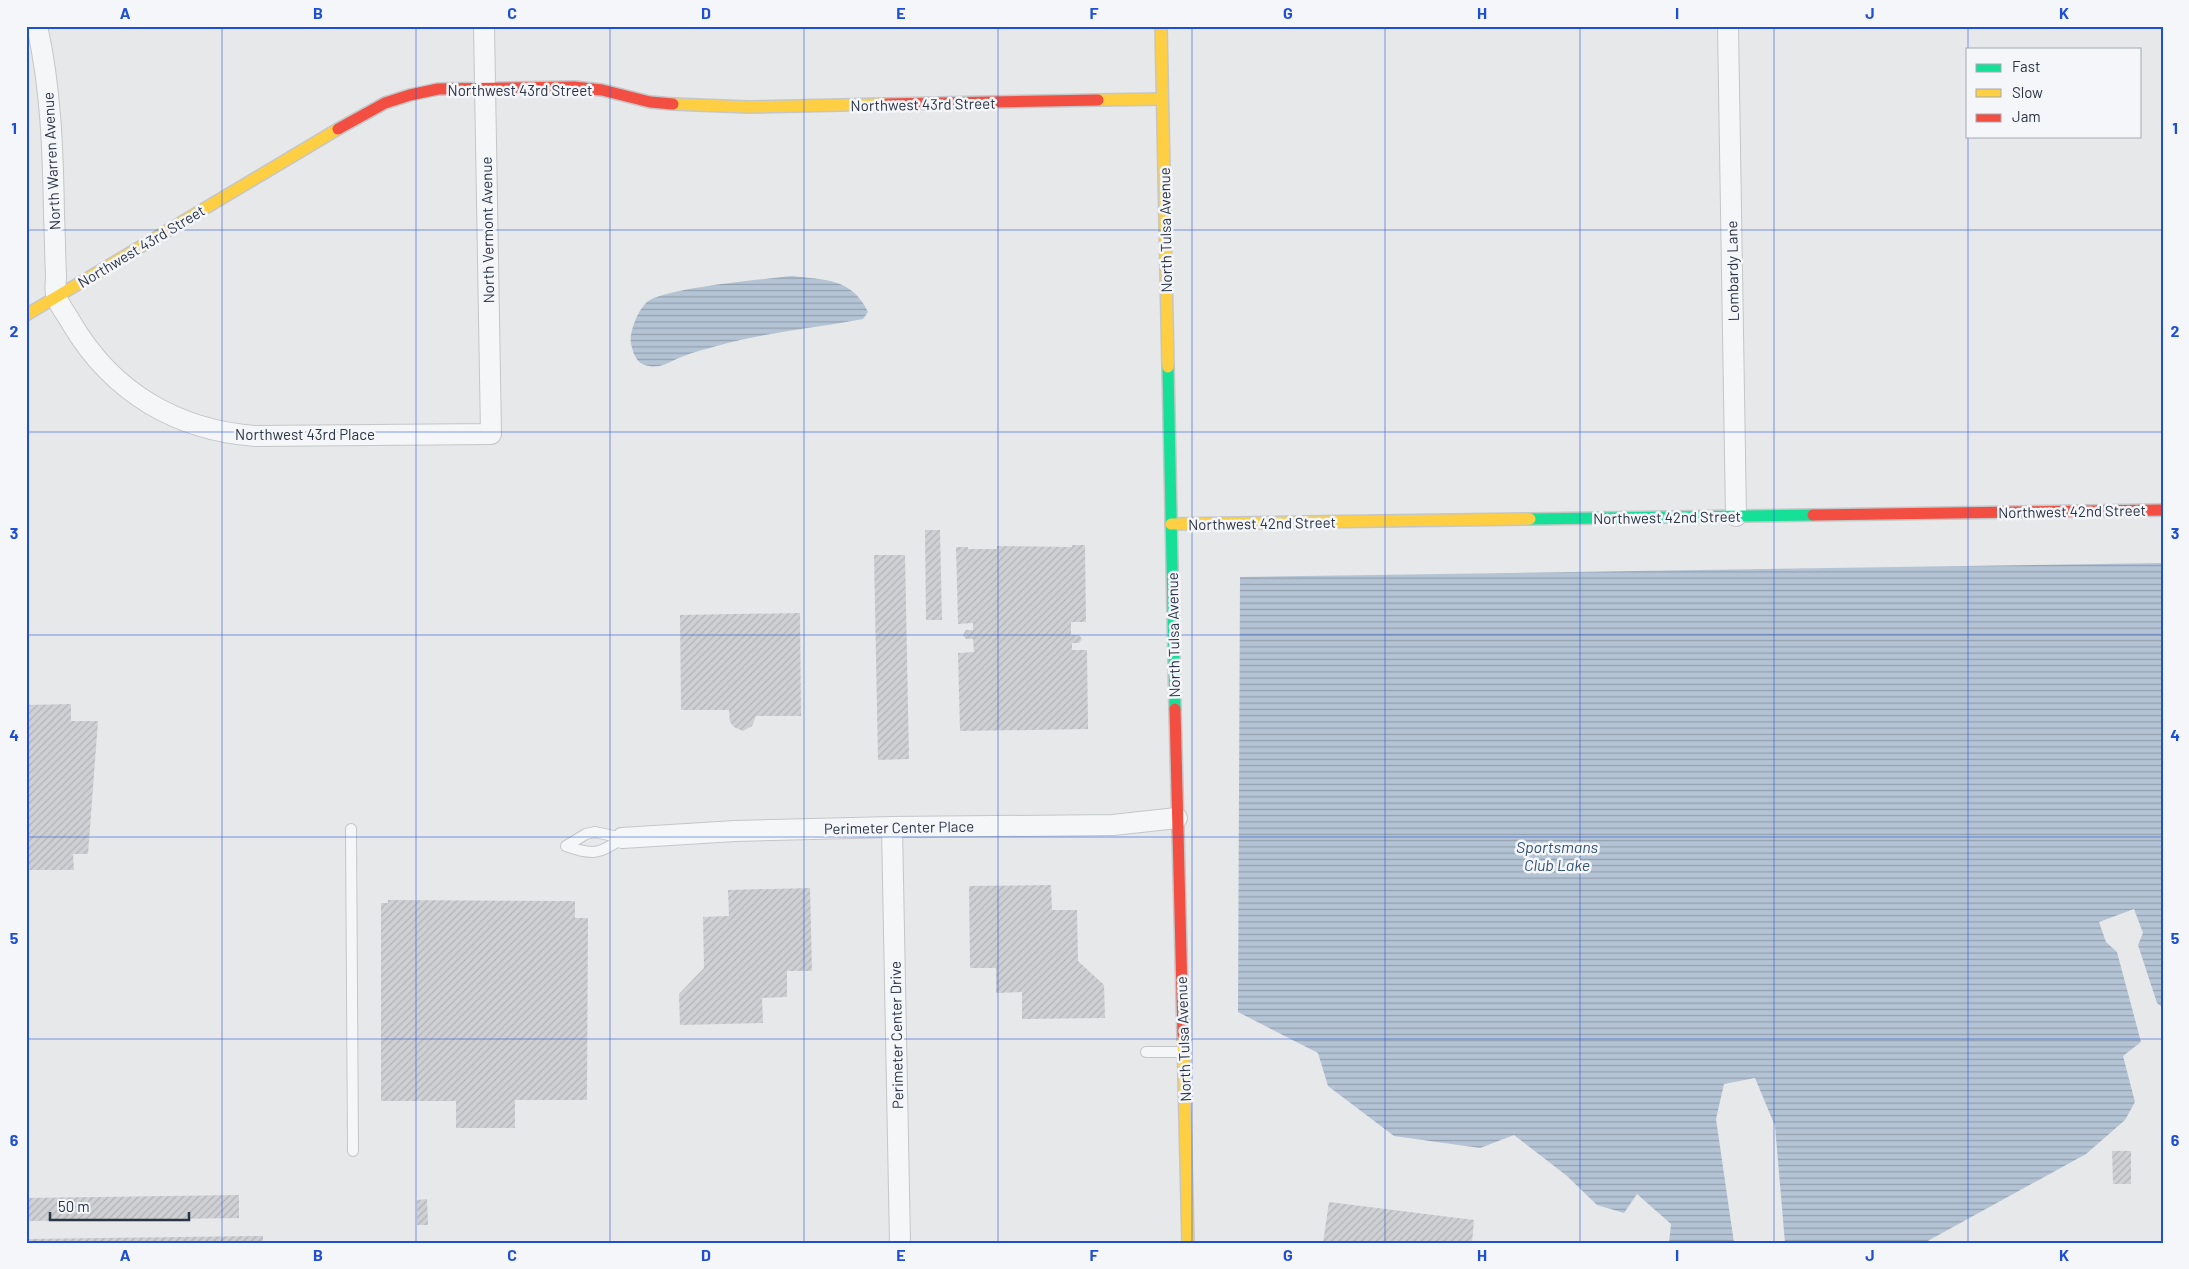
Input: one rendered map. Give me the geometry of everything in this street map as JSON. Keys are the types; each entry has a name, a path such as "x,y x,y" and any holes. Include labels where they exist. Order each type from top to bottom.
{"street":[{"name":"North Warren Avenue","path":"37,26 48,88 51,121 56,297"},
{"name":"North Vermont Avenue","path":"484,26 491,434"},
{"name":"North Tulsa Avenue","path":"1161,26 1177,818 1188,1243"},
{"name":"Lombardy Lane","path":"1728,26 1736,516"},
{"name":"Northwest 43rd Street","path":"26,315 387,102 418,92 574,86 602,90 650,102 679,105 748,107 1162,99"},
{"name":"Northwest 43rd Place","path":"56,297 96,359 117,380 134,394 155,407 177,419 206,429 230,434 255,436 491,434"},
{"name":"Northwest 42nd Street","path":"1171,524 2163,510"},
{"name":"Perimeter Center Place","path":"622,838 735,831 892,827 1113,825 1177,818"},
{"name":"Perimeter Center Drive","path":"892,827 900,1243"}],"lane":[{"path":"351,829 353,1151"},
{"path":"1146,1052 1184,1052"}],"water":[{"path":"792,276 826,280 846,287 854,293 868,312 863,319 745,339 695,352 660,366 642,364 635,357 631,344 631,333 637,316 647,302 673,292 693,288"},
{"name":"Sportsmans Club Lake","path":"2163,563 2163,1008 2157,1003 2138,945 2143,933 2134,909 2099,922 2106,942 2117,952 2141,1042 2123,1056 2135,1102 2125,1120 2086,1154 1924,1243 1785,1243 1775,1126 1755,1078 1724,1084 1716,1119 1734,1243 1669,1243 1671,1224 1637,1194 1624,1213 1597,1205 1567,1176 1514,1135 1480,1148 1394,1136 1328,1086 1318,1053 1238,1012 1240,577"}],"building":[{"path":"925,530 940,530 942,620 926,620"},
{"path":"1072,545 1085,545 1086,622 1071,622 1071,635 1079,635 1082,639 1079,643 1072,643 1072,650 1087,650 1088,729 960,731 958,653 974,652 973,639 966,639 963,635 966,630 973,630 973,623 958,624 956,547 997,549 997,546 1072,547"},
{"path":"874,555 905,555 909,759 878,760"},
{"path":"800,613 801,716 756,716 752,726 743,731 734,727 730,722 729,710 681,710 680,615"},
{"path":"71,704 71,721 98,721 88,854 73,854 74,870 26,870 26,705"},
{"path":"1051,885 1052,910 1077,910 1078,961 1104,985 1105,1018 1022,1019 1022,992 996,993 996,968 970,968 969,886"},
{"path":"810,888 812,971 787,971 787,997 762,998 763,1023 680,1025 679,994 704,968 703,917 729,916 728,890"},
{"path":"388,900 575,901 575,918 588,918 587,1100 515,1100 515,1128 456,1128 456,1101 381,1101 381,903 388,903"},
{"path":"2112,1151 2131,1151 2131,1184 2113,1184"},
{"path":"239,1195 239,1218 26,1221 26,1198"},
{"path":"427,1199 428,1225 417,1225 417,1200"},
{"path":"1329,1202 1474,1220 1472,1243 1323,1243"},
{"path":"263,1236 263,1243 26,1243 26,1239"}],"traffic: fast":[{"path":"1168,367 1175,709"},
{"path":"1530,519 1813,515"}],"traffic: slow":[{"path":"1161,26 1168,367"},
{"path":"1098,100 1162,99"},
{"path":"673,104 748,107 886,104"},
{"path":"26,315 338,129"},
{"path":"1171,524 1530,519"},
{"path":"1183,1035 1188,1243"}],"traffic: jam":[{"path":"338,129 385,103 438,89 574,87 602,90 650,102 673,104"},
{"path":"886,104 1098,100"},
{"path":"1813,515 2163,510"},
{"path":"1175,709 1183,1035"}]}
